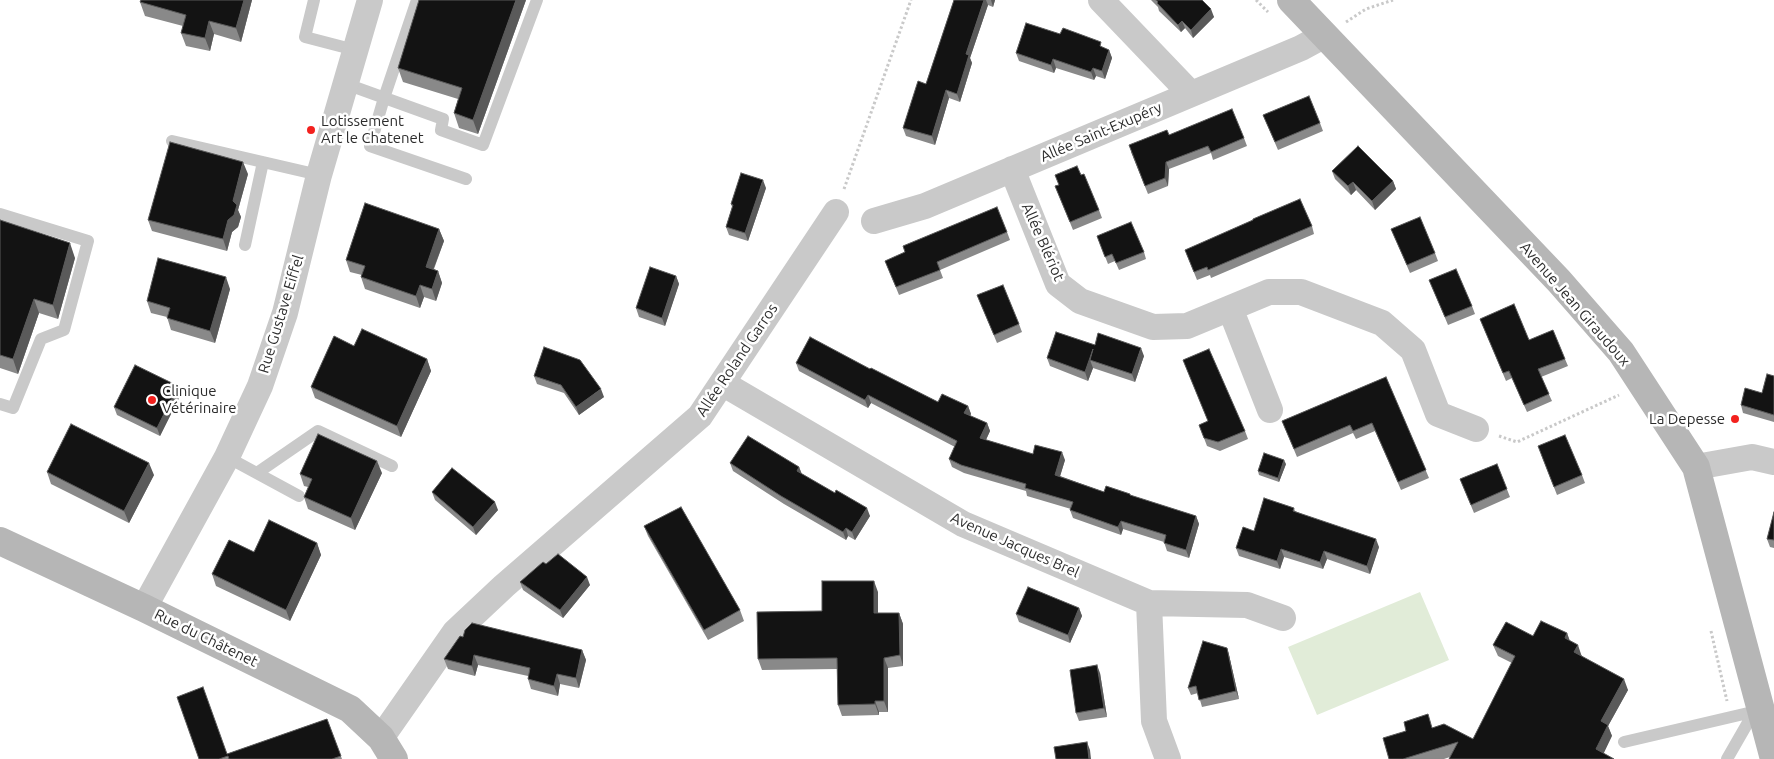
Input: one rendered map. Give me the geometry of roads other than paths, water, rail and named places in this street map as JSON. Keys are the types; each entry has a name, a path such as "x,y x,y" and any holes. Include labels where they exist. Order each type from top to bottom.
{"street":[{"name":"Rue Gustave Eiffel","path":"144,608 228,457 260,386 284,312 320,175 370,0"},
{"path":"1101,0 1191,94"},
{"name":"Avenue Jean Giraudoux","path":"1280,7 1325,35 1559,281 1620,352 1696,467 1758,711 1774,759"},
{"name":"Allée Saint-Exupéry","path":"874,221 925,206 1301,48 1325,35"},
{"name":"Allée Blériot","path":"1012,169 1058,284 1080,301 1153,327 1187,326 1269,292 1301,292 1382,322 1413,350 1438,414 1476,429"},
{"name":"Allée Roland Garros","path":"388,748 455,632 504,586 700,416 836,212"},
{"path":"1230,308 1270,410"},
{"name":"Avenue Jacques Brel","path":"722,383 963,524 1149,603"},
{"path":"1696,467 1752,457 1774,462"},
{"name":"Rue du Châtenet","path":"0,542 144,608 350,709 388,748"},
{"path":"1168,759 1154,721 1149,603 1247,605 1283,618"}],"lane":[{"path":"314,0 305,37 355,50"},
{"path":"417,0 370,146 466,179"},
{"path":"346,84 443,119 441,130 483,145 537,0"},
{"path":"172,141 320,175"},
{"path":"245,245 263,162"},
{"path":"0,214 88,241 64,330 40,339 13,408 0,404"},
{"path":"257,473 318,431 392,466"},
{"path":"228,457 299,496"},
{"path":"1624,742 1758,711"},
{"path":"1727,759 1758,711"}],"place":[{"name":"Lotissement Art le Chatenet","path":"311,130"},
{"name":"Clinique Vétérinaire","path":"152,400"},
{"name":"La Depesse","path":"1735,419"}]}
